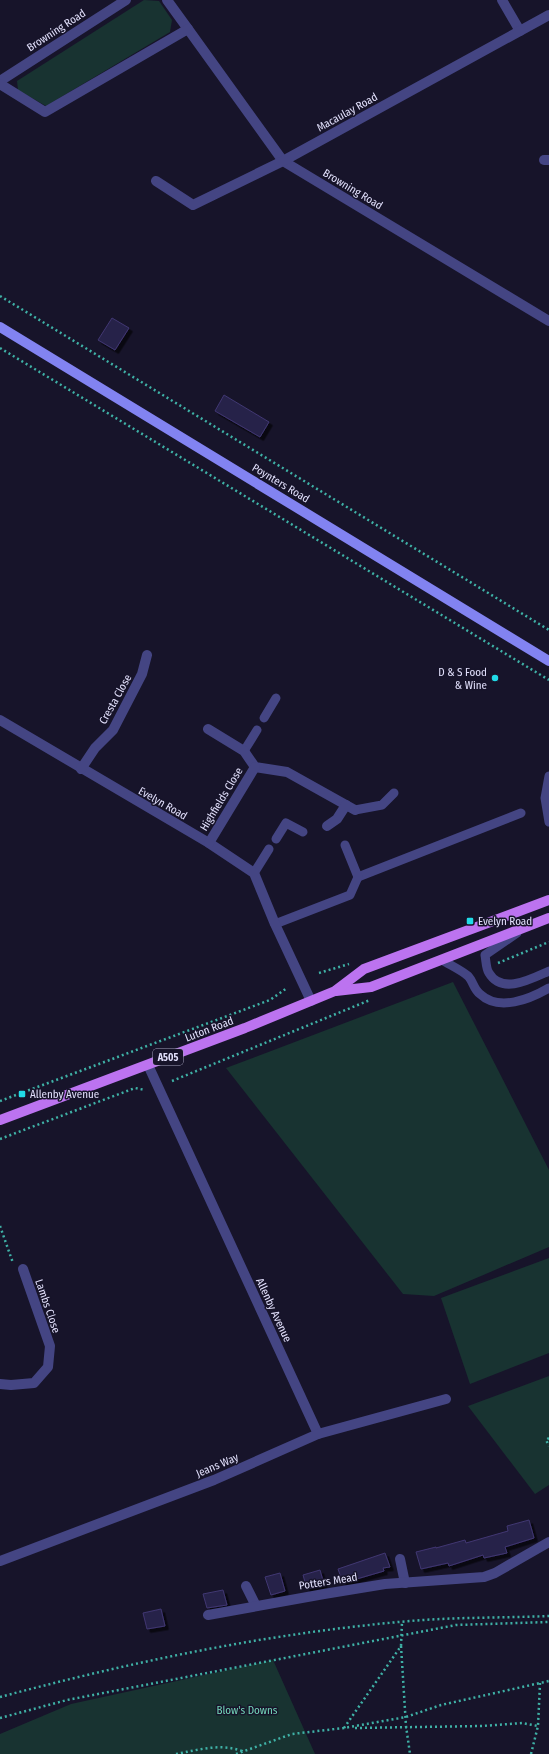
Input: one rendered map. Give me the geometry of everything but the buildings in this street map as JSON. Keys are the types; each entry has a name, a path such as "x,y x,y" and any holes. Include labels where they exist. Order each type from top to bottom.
{"main road":[{"name":"Luton Road","path":"335,991 364,969 549,900"},
{"name":"Luton Road","path":"0,1120 148,1065 335,991 371,987 549,918"}],"street":[{"name":"Browning Road","path":"126,0 0,82 45,112 188,29"},
{"name":"Browning Road","path":"167,0 283,161 549,321"},
{"path":"502,0 520,31"},
{"name":"Macaulay Road","path":"156,181 193,205 283,161 549,15"},
{"name":"Poynters Road","path":"0,327 549,661"},
{"name":"Cresta Close","path":"81,769 95,748 113,730 142,674 147,655"},
{"name":"Evelyn Road","path":"0,720 209,844 254,873"},
{"name":"Highfields Close","path":"208,728 244,751 255,767 287,772 351,808"},
{"name":"Highfields Close","path":"209,844 255,767"},
{"path":"327,826 351,808"},
{"path":"254,873 275,924 311,1000"},
{"name":"Allenby Avenue","path":"148,1065 318,1434"},
{"name":"Lambs Close","path":"0,1384 12,1385 34,1383 48,1367 50,1346 23,1269"},
{"name":"Jeans Way","path":"0,1561 214,1480 318,1434 446,1399"},
{"name":"Potters Mead","path":"208,1615 331,1592 405,1583 484,1577 495,1573 545,1545"},
{"path":"400,1559 405,1583"},
{"path":"246,1586 256,1606"}],"lane":[{"path":"264,718 276,698"},
{"path":"244,751 257,730"},
{"path":"549,776 545,798 549,822"},
{"path":"351,808 382,805 394,793"},
{"path":"275,924 350,895 358,877 520,813"},
{"path":"276,839 286,822 303,832"},
{"path":"345,845 358,877"},
{"path":"254,873 269,849"},
{"path":"527,926 486,954 488,972 496,982 511,985 549,971"},
{"path":"442,960 468,976 479,994 489,1001 507,1003 532,998 549,988"}],"path":[{"path":"0,296 549,630"},
{"path":"0,348 549,680"},
{"path":"498,963 549,942"},
{"path":"0,1101 270,1000 287,988"},
{"path":"172,1081 376,997"},
{"path":"0,1139 135,1088 146,1090"},
{"path":"0,1226 12,1262 23,1269"},
{"path":"549,1438 546,1440 549,1446"},
{"path":"0,1697 94,1672 213,1647 402,1622 549,1616"},
{"path":"402,1622 401,1646 406,1726 410,1754"},
{"path":"0,1718 67,1700 456,1625 549,1622"},
{"path":"344,1728 401,1646"},
{"path":"236,1754 292,1734 344,1728 406,1717 441,1705 549,1681"},
{"path":"531,1754 538,1726 540,1683"},
{"path":"344,1728 482,1726 522,1723 538,1726"},
{"path":"176,1754 204,1748 231,1748 242,1753"}],"green space":[{"path":"144,0 159,1 172,20 170,32 46,106 18,90 17,81"},
{"path":"453,982 549,1170 549,1247 434,1296 403,1294 226,1068"},
{"path":"549,1258 549,1353 470,1384 441,1298"},
{"path":"549,1376 549,1485 535,1494 468,1406"},
{"name":"Blow's Downs","path":"273,1660 315,1754 0,1754 0,1734 71,1704"}],"place":[{"name":"D & S Food & Wine","path":"495,678"},
{"name":"Evelyn Road","path":"470,921"},
{"name":"Allenby Avenue","path":"22,1094"}]}
